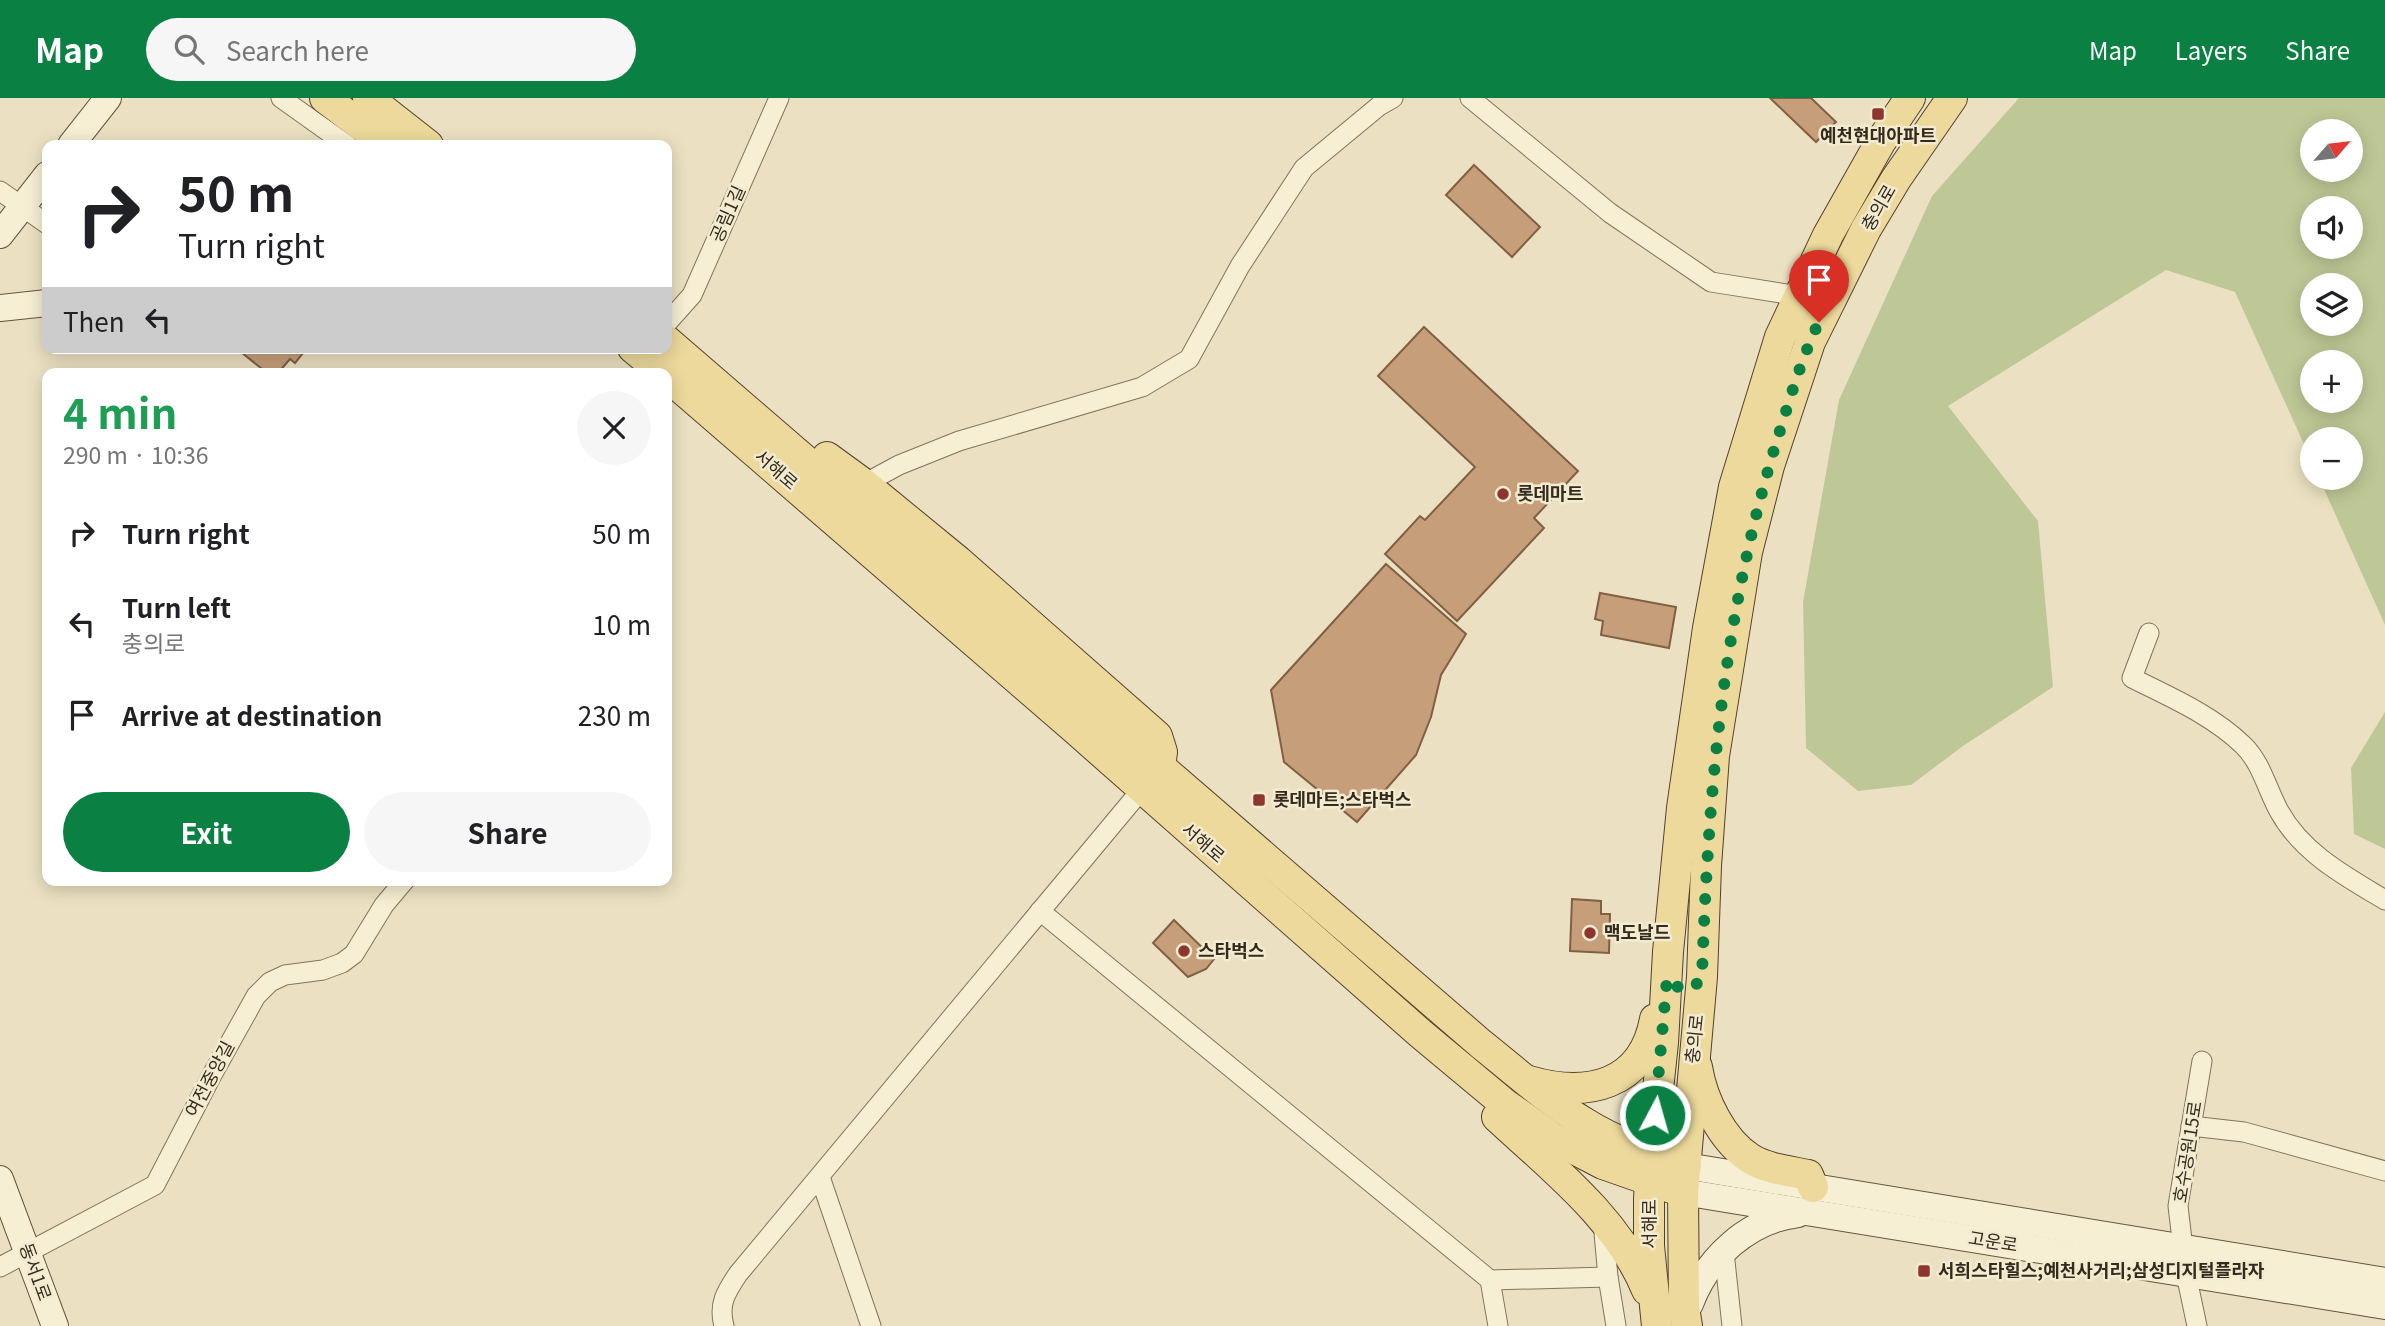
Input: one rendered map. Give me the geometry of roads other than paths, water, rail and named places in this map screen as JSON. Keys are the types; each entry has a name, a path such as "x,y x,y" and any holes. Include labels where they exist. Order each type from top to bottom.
{"main road":[{"path":"75,140 108,98"},
{"path":"325,98 380,140"},
{"path":"368,98 422,140"},
{"name":"충의로","path":"1684,1179 1702,977 1714,756 1747,552 1766,478 1810,342 1866,229 1896,179 1952,98"},
{"path":"1904,106 1919,118 1927,133"},
{"name":"충의로","path":"1650,1167 1682,808 1708,628 1734,487 1780,337 1828,235 1904,106"},
{"path":"0,235 42,181"},
{"path":"0,308 42,304"},
{"path":"672,345 864,484 958,561 1157,736 1162,752 1151,778"},
{"name":"서해로","path":"672,346 1151,778 1420,1034 1505,1104 1553,1138 1593,1159 1650,1167"},
{"name":"서해로","path":"639,354 654,368"},
{"name":"서해로","path":"672,384 1151,778 1550,1100 1586,1124 1627,1145 1650,1167 1649,1242 1655,1316"},
{"path":"1505,1104 1518,1106 1526,1103 1531,1093 1529,1081 1545,1086 1587,1088 1600,1086 1624,1075 1647,1048 1652,1036 1661,983 1667,978 1682,989 1695,986 1702,977"},
{"path":"1420,1034 1417,1044 1575,1190 1603,1221 1634,1263 1655,1316"},
{"path":"1685,1316 1696,1289 1724,1252 1742,1235 1812,1200 1808,1175 1759,1163 1748,1157 1720,1125 1702,1090 1695,1045"},
{"path":"1650,1167 1684,1179"},
{"name":"동서1로","path":"0,1179 55,1326"},
{"name":"서해로","path":"1684,1179 1685,1316"},
{"name":"고운로","path":"1684,1179 2185,1261 2385,1306"},
{"name":"고운로","path":"2185,1261 2385,1281"},
{"path":"1655,1316 1660,1300 1670,1297 1676,1298 1685,1316"}],"street":[{"path":"281,98 340,140"},
{"name":"공림1길","path":"672,317 692,295 779,98"},
{"path":"864,484 899,465 960,441 1142,387 1189,359 1240,265 1304,168 1392,98"},
{"path":"1471,98 1611,213 1711,282 1800,296"},
{"path":"0,191 42,220"},
{"path":"2149,633 2132,678 2199,712 2221,726 2245,747 2261,772 2279,813 2306,846 2326,864 2385,900"},
{"path":"724,1326 721,1306 730,1285 1151,778"},
{"name":"여전중앙길","path":"0,1267 155,1185 256,996 270,982 285,975 323,970 355,954 384,905 400,886"},
{"path":"1040,911 1490,1280 1498,1326"},
{"name":"호수공원15로","path":"2197,1326 2178,1206 2202,1060"},
{"path":"2191,1126 2244,1132 2385,1171"},
{"path":"820,1177 871,1326"},
{"path":"1603,1221 1616,1326"},
{"path":"1724,1252 1732,1326"},
{"path":"1490,1280 1608,1277"}],"place":[{"name":"예천현대아파트","path":"1878,114"},
{"name":"롯데마트","path":"1503,494"},
{"name":"롯데마트;스타벅스","path":"1259,800"},
{"name":"맥도날드","path":"1590,933"},
{"name":"스타벅스","path":"1184,951"},
{"name":"서희스타힐스;예천사거리;삼성디지털플라자","path":"1924,1271"}]}
